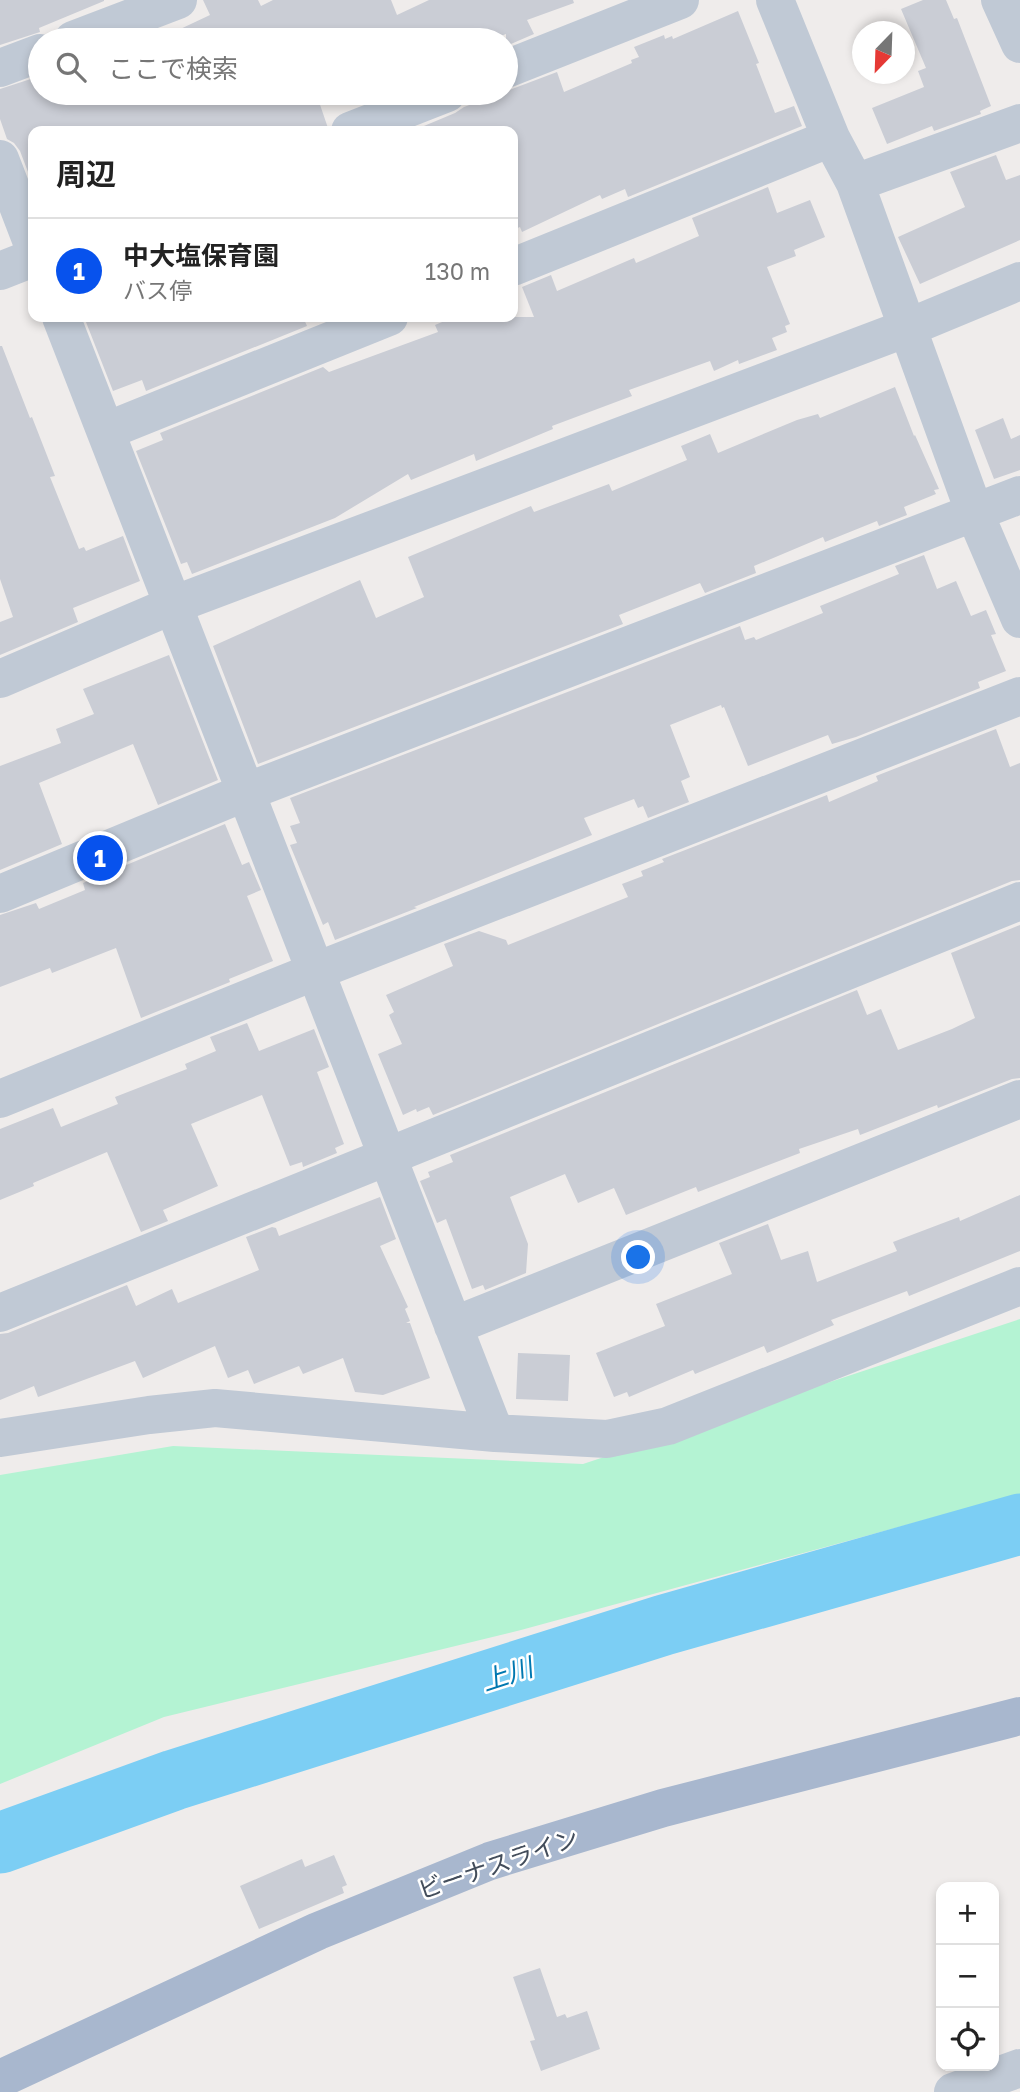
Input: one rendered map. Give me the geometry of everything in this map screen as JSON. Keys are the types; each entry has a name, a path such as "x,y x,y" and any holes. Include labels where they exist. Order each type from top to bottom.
{"main road":[{"name":"ビーナスライン","path":"0,2079 318,1931 490,1861 663,1808 1020,1716"}],"street":[{"path":"104,28 178,0"},
{"path":"518,64 680,0"},
{"path":"775,0 831,138 855,183 975,514 1020,619"},
{"path":"1000,0 1020,44"},
{"path":"0,68 28,58"},
{"path":"364,126 417,105"},
{"path":"855,183 1020,123"},
{"path":"518,265 831,138"},
{"path":"0,159 28,232"},
{"path":"0,271 28,260"},
{"path":"0,679 173,605 907,328 1020,281"},
{"path":"63,322 495,1433"},
{"path":"106,431 377,322"},
{"path":"0,894 246,792 1020,495"},
{"path":"0,1099 316,971 1020,696"},
{"path":"0,1313 1020,901"},
{"path":"453,1326 1020,1099"},
{"path":"0,1438 149,1415 215,1408 495,1433 607,1438 668,1426 1020,1286"},
{"path":"953,2092 1020,2068"}],"green space":[{"path":"1020,1319 1020,1494 521,1630 164,1717 0,1784 0,1475 173,1446 583,1464"}],"building":[{"path":"0,0 104,0 39,28 28,28 28,36 0,45"},
{"path":"203,0 258,0 261,6 273,0 391,0 397,15 429,0 573,0 574,3 527,20 534,34 518,41 518,28 182,28 210,15"},
{"path":"923,0 946,0 954,19 957,18 991,106 980,111 981,114 934,131 932,126 887,144 872,108 924,87 918,71 926,68 915,42 915,21 906,21 901,9"},
{"path":"738,11 775,113 794,106 802,126 628,197 625,189 602,199 600,195 522,232 518,228 518,126 424,126 469,105 518,105 518,87 557,72 564,92 632,63 631,60 639,57 634,47 664,35 665,39 672,36 673,39"},
{"path":"28,80 28,105 320,105 327,126 28,126 28,172 20,151 7,139 0,119 0,89"},
{"path":"996,155 1006,180 1020,175 1020,240 920,284 898,237 965,207 950,172"},
{"path":"768,187 777,213 810,200 825,237 794,250 796,256 767,267 790,324 785,326 787,332 772,338 777,350 739,364 738,360 714,371 710,361 629,390 632,396 552,426 553,429 476,461 474,454 411,480 408,474 335,518 192,574 187,562 181,564 136,451 163,440 160,433 323,367 329,372 438,332 435,325 442,322 518,322 518,317 534,317 522,287 551,275 557,291 634,258 636,263 699,236 692,218"},
{"path":"86,322 305,322 307,326 146,391 142,380 113,391"},
{"path":"0,346 55,476 50,477 79,549 84,547 86,551 123,536 140,581 73,608 78,622 0,655 0,622 13,617 0,579"},
{"path":"895,387 939,489 934,490 936,494 904,507 907,515 879,526 877,521 825,542 823,537 754,566 756,573 705,593 700,583 619,615 623,624 258,764 213,646 360,580 376,618 424,597 408,557 531,506 534,512 609,484 612,491 687,460 681,446 710,434 718,453 797,420 818,414 820,418"},
{"path":"1003,418 1011,439 1020,435 1020,470 994,479 975,430"},
{"path":"924,555 937,589 956,581 971,616 986,610 996,634 991,635 1006,671 978,682 980,688 856,737 832,744 828,735 748,766 721,705 670,725 690,777 681,781 689,802 648,818 643,806 638,808 634,799 584,818 592,835 414,907 417,908 335,940 328,922 323,925 290,845 297,843 290,826 300,823 290,798 740,626 745,640 754,637 756,640 823,613 820,606 899,574 895,566"},
{"path":"169,655 218,780 158,805 133,744 39,783 62,844 0,870 0,766 61,743 56,729 94,714 83,689"},
{"path":"996,729 1010,767 1020,763 1020,880 433,1115 429,1107 403,1115 378,1054 402,1044 389,1015 394,1012 386,995 453,966 444,944 479,931 506,940 508,945 628,897 622,884 643,876 641,871 664,862 662,859 827,795 829,802 878,781 876,776"},
{"path":"225,824 242,865 249,862 261,890 247,896 273,961 229,979 230,982 141,1018 116,948 52,973 50,968 0,987 0,915 36,903 39,909 85,890 83,883"},
{"path":"1020,925 1020,1078 938,1108 937,1105 860,1135 858,1129 799,1149 800,1153 698,1192 696,1187 626,1215 614,1188 578,1203 565,1174 510,1197 528,1244 526,1273 485,1290 483,1285 472,1289 446,1219 437,1223 420,1181 430,1177 428,1172 453,1162 450,1155 857,990 867,1015 881,1009 898,1050 952,1029 975,1018 951,953"},
{"path":"247,1023 259,1051 314,1029 329,1067 317,1072 344,1144 335,1148 337,1153 303,1167 302,1162 290,1166 262,1095 191,1124 218,1186 163,1210 168,1221 141,1232 107,1152 0,1200 0,1129 53,1108 61,1127 118,1104 115,1097 187,1069 185,1064 216,1051 210,1037"},
{"path":"1020,1195 1020,1251 909,1296 907,1291 831,1320 834,1325 767,1353 764,1346 695,1374 693,1370 629,1397 627,1392 614,1397 596,1353 665,1326 656,1304 732,1274 719,1243 768,1224 781,1260 808,1251 817,1282 897,1251 893,1242 959,1217 960,1221"},
{"path":"380,1197 396,1239 380,1246 408,1307 405,1309 410,1321 406,1323 410,1323 430,1378 383,1395 355,1392 343,1358 303,1374 299,1366 254,1384 248,1370 228,1378 215,1346 143,1378 135,1361 38,1397 34,1386 0,1400 0,1334 127,1285 136,1306 172,1289 178,1303 259,1270 246,1237 272,1227 276,1228 279,1236"},
{"path":"518,1353 570,1355 568,1401 516,1399"},
{"path":"334,1855 347,1885 342,1887 344,1893 259,1929 240,1886 302,1859 305,1867"},
{"path":"540,1968 557,2017 565,2014 567,2018 587,2011 600,2049 541,2071 530,2041 535,2040 513,1977"}],"waterway":[{"name":"上川","path":"0,1843 174,1780 664,1625 1020,1524"}],"place":[{"name":"中大塩保育園","path":"100,858"}]}
